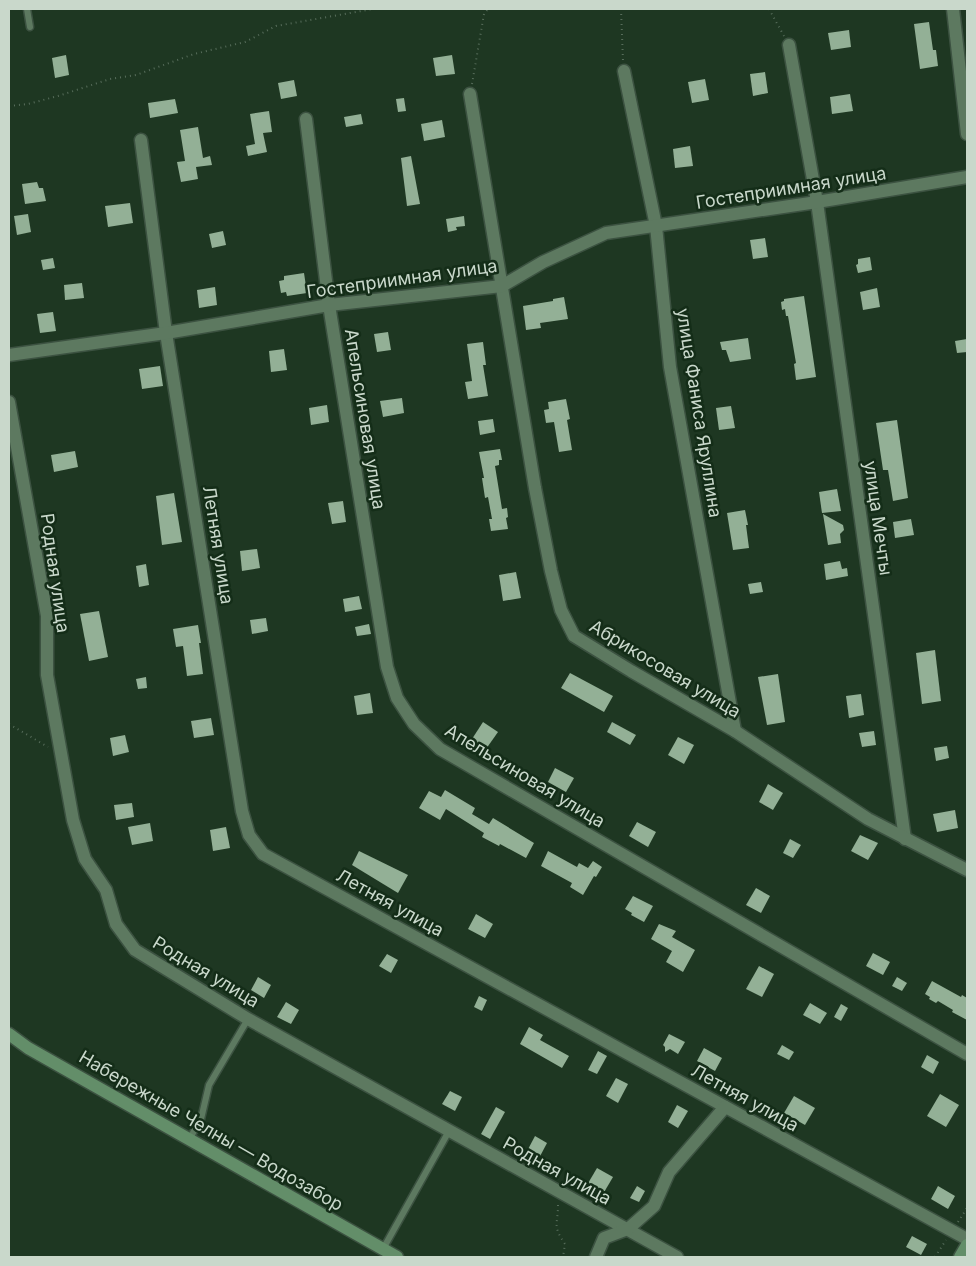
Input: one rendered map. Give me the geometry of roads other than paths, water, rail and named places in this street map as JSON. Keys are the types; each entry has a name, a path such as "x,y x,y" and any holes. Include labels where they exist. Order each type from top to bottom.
{"main road":[{"name":"Набережные Челны — Водозабор","path":"9,1034 28,1048 190,1138 397,1257"},
{"path":"960,1257 967,1245"}],"street":[{"path":"953,9 967,134"},
{"name":"улица Мечты","path":"789,45 816,202 905,839"},
{"name":"улица Фаниса Яруллина","path":"624,71 656,226 670,366 735,731"},
{"name":"Абрикосовая улица","path":"470,94 535,488 551,571 561,610 574,636 735,731 868,819 967,870"},
{"name":"Апельсиновая улица","path":"306,119 329,305 387,667 397,698 414,724 440,749 967,1054"},
{"name":"Летняя улица","path":"141,140 166,333 242,811 249,834 263,854 967,1239"},
{"name":"Гостеприимная улица","path":"9,355 166,333 329,305 502,286 543,262 606,233 816,202 967,177"},
{"name":"Родная улица","path":"9,402 47,616 47,675 73,820 85,859 106,890 116,924 136,950 248,1019 677,1257"},
{"path":"596,1257 604,1238 628,1229 654,1206 669,1172 725,1107"}],"lane":[{"path":"27,9 30,27"},
{"path":"190,1138 201,1118 209,1085 248,1019"},
{"path":"383,1249 449,1131"}]}
